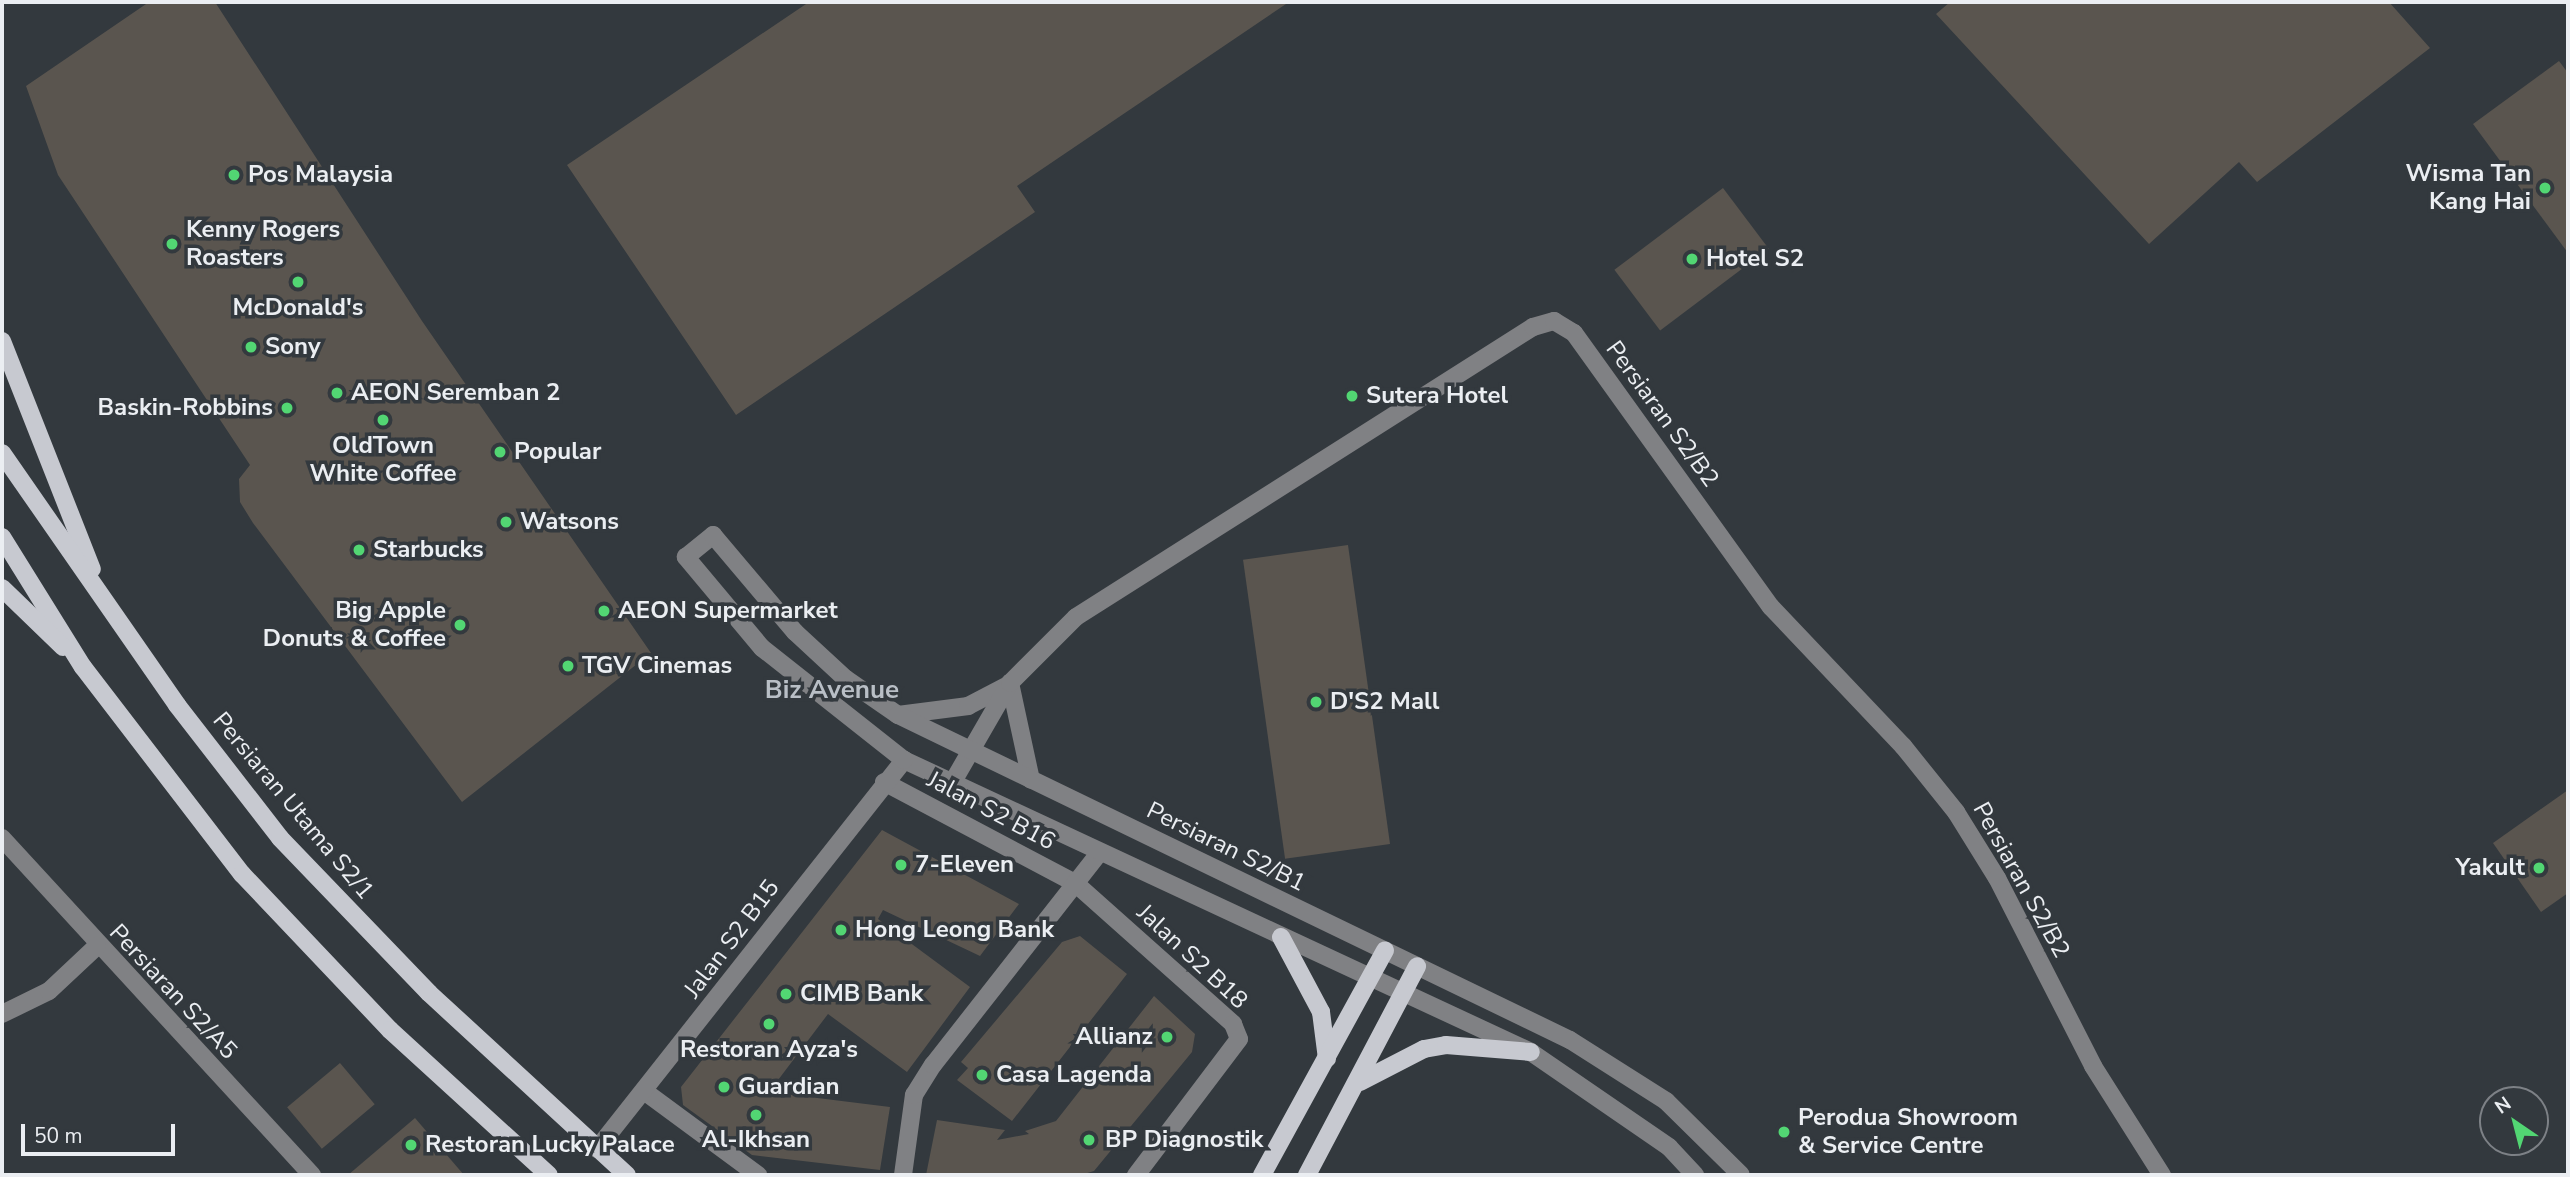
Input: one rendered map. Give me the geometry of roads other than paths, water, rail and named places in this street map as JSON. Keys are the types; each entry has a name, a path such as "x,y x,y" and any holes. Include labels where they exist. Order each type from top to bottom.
{"main road":[{"path":"2,341 103,598"},
{"name":"Persiaran Utama S2/1","path":"2,453 103,598 280,838 429,993 627,1175"},
{"path":"2,537 83,667 242,874 390,1030 549,1175"},
{"path":"2,588 83,667"},
{"path":"1282,937 1321,1012 1327,1059"},
{"path":"1262,1175 1385,950"},
{"path":"1307,1175 1360,1082 1416,966"},
{"path":"1360,1082 1424,1049 1446,1045 1531,1052"}],"street":[{"name":"Persiaran S2/B2","path":"951,785 1010,683 1076,617 1177,548 1533,327 1554,321 1574,333 1771,607 1903,746 1956,812 1997,878 2093,1066 2162,1175"},
{"name":"Persiaran S2/B1","path":"904,760 762,648 687,557 713,535 795,632 846,679 898,715 1570,1040 1666,1101 1741,1175"},
{"path":"898,715 968,706 1010,683 1031,780"},
{"path":"904,760 951,785 1531,1052 1669,1147 1695,1175"},
{"name":"Jalan S2 B15","path":"597,1149 904,760"},
{"name":"Jalan S2 B16","path":"884,782 1074,883"},
{"name":"Persiaran S2/A5","path":"2,838 97,946 312,1175"},
{"path":"903,1175 914,1096 1074,883 1100,853"},
{"name":"Jalan S2 B18","path":"1074,883 1233,1024 1239,1039 1136,1175"},
{"path":"2,1014 49,991 97,946"},
{"path":"644,1091 758,1175"}],"place":[{"name":"Pos Malaysia","path":"234,175"},
{"name":"Wisma Tan Kang Hai","path":"2545,188"},
{"name":"Kenny Rogers Roasters","path":"172,244"},
{"name":"Hotel S2","path":"1692,259"},
{"name":"McDonald's","path":"298,282"},
{"name":"Sony","path":"251,347"},
{"name":"AEON Seremban 2","path":"337,393"},
{"name":"Sutera Hotel","path":"1352,396"},
{"name":"Baskin-Robbins","path":"287,408"},
{"name":"OldTown White Coffee","path":"383,420"},
{"name":"Popular","path":"500,452"},
{"name":"Watsons","path":"506,522"},
{"name":"Starbucks","path":"359,550"},
{"name":"AEON Supermarket","path":"604,611"},
{"name":"Big Apple Donuts & Coffee","path":"460,625"},
{"name":"TGV Cinemas","path":"568,666"},
{"name":"D'S2 Mall","path":"1316,702"},
{"name":"7-Eleven","path":"901,865"},
{"name":"Yakult","path":"2539,868"},
{"name":"Hong Leong Bank","path":"841,930"},
{"name":"CIMB Bank","path":"786,994"},
{"name":"Restoran Ayza's","path":"769,1024"},
{"name":"Allianz","path":"1167,1037"},
{"name":"Casa Lagenda","path":"982,1075"},
{"name":"Guardian","path":"724,1087"},
{"name":"Al-Ikhsan","path":"756,1115"},
{"name":"Perodua Showroom & Service Centre","path":"1784,1132"},
{"name":"BP Diagnostik","path":"1089,1140"},
{"name":"Restoran Lucky Palace","path":"411,1145"}],"district":[{"name":"Biz Avenue","path":"832,690"}]}
